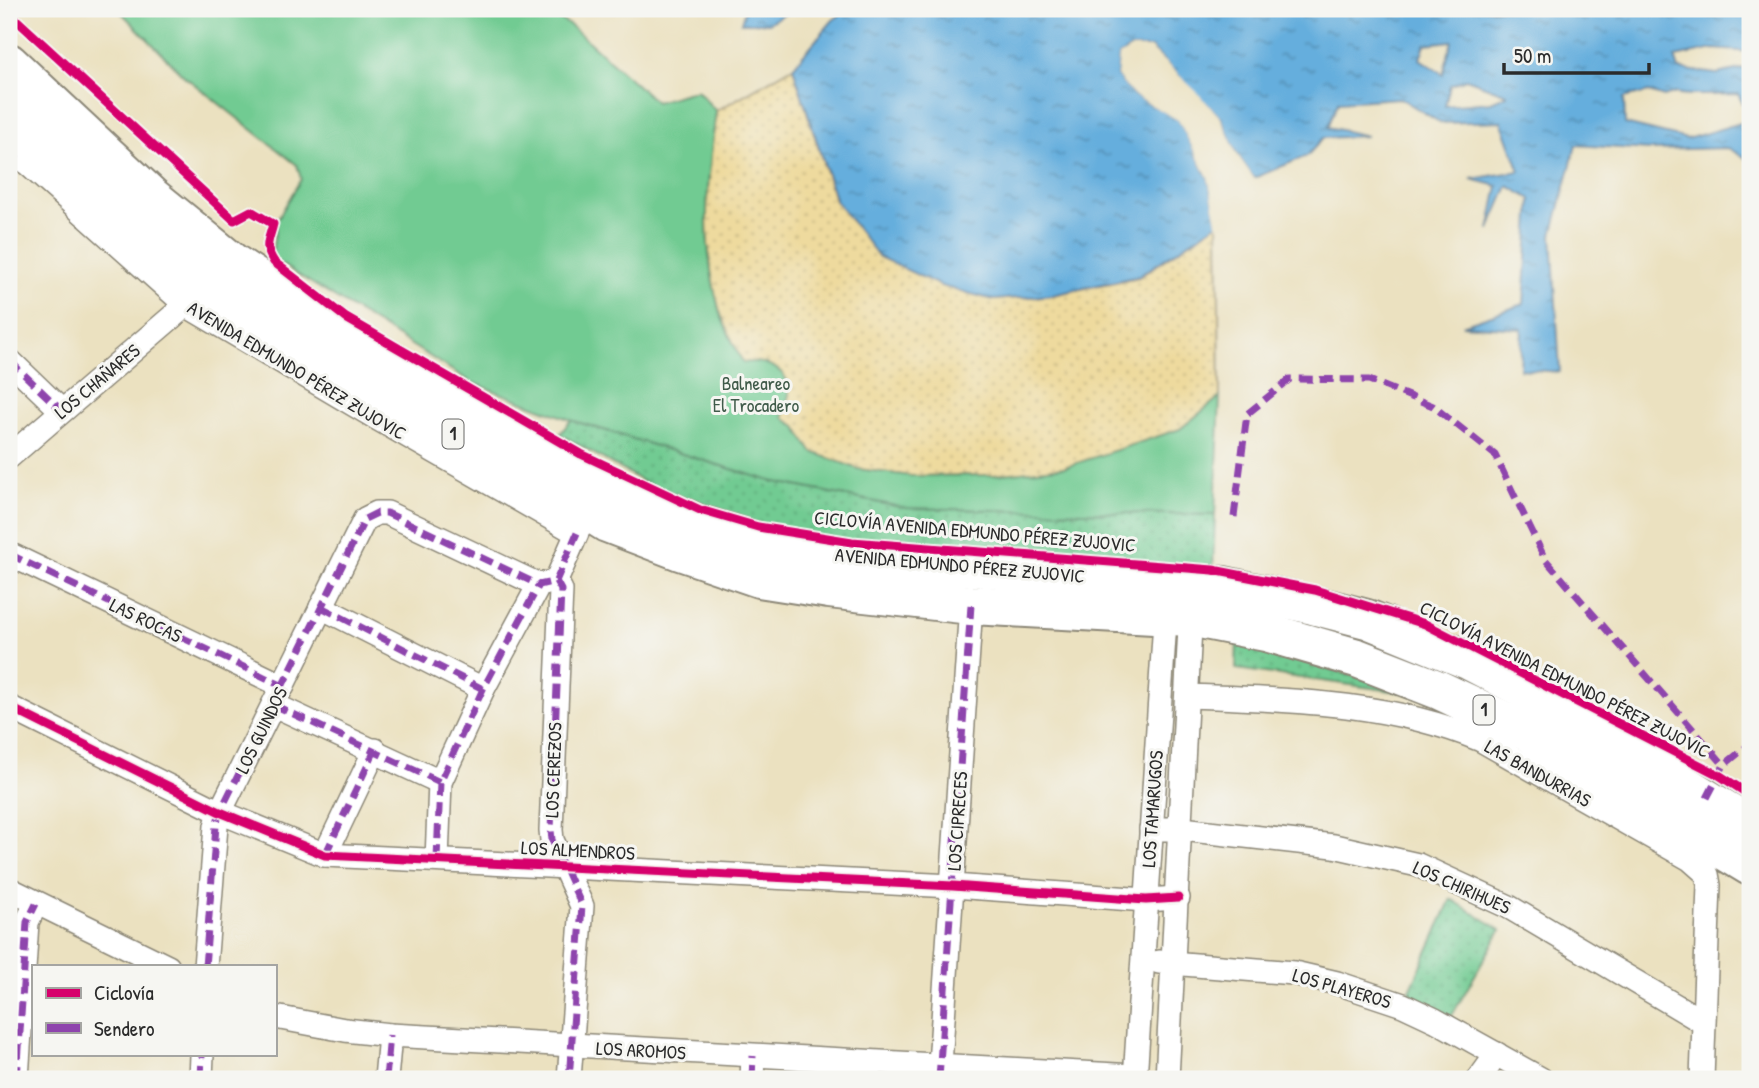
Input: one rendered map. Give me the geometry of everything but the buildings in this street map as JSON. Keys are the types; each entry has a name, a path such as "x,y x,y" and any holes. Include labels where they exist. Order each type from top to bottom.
{"highway":[{"name":"AVENIDA EDMUNDO PÉREZ ZUJOVIC","path":"9,63 152,197 233,263 338,332 573,468 695,523 768,545 850,558 1179,599 1266,632 1357,658 1439,690 1526,731 1750,866"},
{"name":"AVENIDA EDMUNDO PÉREZ ZUJOVIC","path":"9,108 171,259 280,338 554,490 607,523 760,578 829,589 971,605 1179,599 1224,586 1367,619 1419,639 1536,695 1750,825"},
{"path":"125,218 148,223 207,269 222,269 233,263"},
{"path":"577,533 672,578 716,582 760,578"}],"street":[{"name":"AVENIDA EDMUNDO PÉREZ ZUJOVIC","path":"11,155 186,305 577,533"},
{"name":"LOS CHAÑARES","path":"9,457 186,305"},
{"path":"9,360 62,411"},
{"name":"LOS GUINDOS","path":"205,965 216,826 220,812 365,519 377,513 387,513 547,583"},
{"path":"437,860 440,782 483,688 577,533"},
{"name":"LAS ROCAS","path":"9,554 278,696"},
{"name":"LOS CEREZOS","path":"547,583 561,590 552,840 582,900 569,1079"},
{"name":"LOS TAMARUGOS","path":"1167,1079 1187,696 1179,599"},
{"name":"LOS TAMARUGOS","path":"1136,1078 1151,829 1179,599"},
{"name":"LOS CIPRECES","path":"940,1072 971,605"},
{"path":"321,607 483,688"},
{"path":"278,696 375,750 440,782"},
{"name":"LAS BANDURRIAS","path":"1187,696 1348,706 1390,712 1455,729 1481,740 1690,859 1707,874 1709,885 1703,1023"},
{"name":"LOS ALMENDROS","path":"9,707 220,812 326,855 953,886 1146,900 1178,898"},
{"path":"326,855 375,750"},
{"name":"LOS CHIRIHUES","path":"1151,829 1182,829 1334,846 1418,865 1509,907 1703,1023"},
{"path":"9,889 164,965"},
{"path":"17,1079 27,922 36,904"},
{"name":"LOS PLAYEROS","path":"1142,960 1294,972 1337,983 1403,1005 1448,1026 1533,1076"},
{"name":"LOS AROMOS","path":"276,1017 390,1035 753,1056 940,1072 1136,1078"},
{"path":"1702,1079 1703,1023"},
{"path":"386,1079 390,1035"},
{"path":"1479,1079 1497,1054"},
{"path":"201,1079 202,1056"},
{"path":"752,1079 753,1056"}],"green space":[{"path":"118,9 542,9 571,26 656,102 697,90 716,111 708,186 707,234 719,309 743,363 767,364 785,378 789,394 783,417 796,427 812,452 858,469 911,476 994,475 1065,467 1180,429 1220,397 1215,515 906,508 771,481 571,420 471,382 271,258 277,220 301,179 297,165 184,76"},
{"path":"571,420 771,481 906,508 1215,515 1213,570 852,542 758,527 700,510 642,481 560,434"},
{"path":"1237,641 1414,694 1236,669"},
{"path":"1451,899 1501,930 1451,1017 1407,997"}],"sand":[{"name":"Balneareo El Trocadero","path":"793,67 835,201 994,300 1052,295 1139,277 1218,223 1220,397 1180,429 1065,467 994,475 911,476 858,469 812,452 796,427 783,417 789,394 785,378 767,365 743,364 719,309 707,234 708,186 716,111"}],"water":[{"path":"745,9 793,9 768,23 741,23"},
{"path":"849,9 1750,9 1750,52 1714,49 1675,57 1679,69 1717,74 1750,67 1750,98 1743,104 1738,94 1676,93 1664,97 1649,92 1624,98 1625,124 1687,139 1750,120 1750,161 1728,148 1650,150 1576,145 1552,235 1560,372 1520,369 1522,329 1462,325 1524,304 1531,199 1508,186 1489,230 1498,186 1471,179 1520,171 1501,121 1441,123 1400,98 1338,102 1328,127 1367,136 1323,138 1307,156 1254,178 1237,154 1221,118 1151,48 1131,48 1119,56 1117,76 1133,95 1178,119 1208,177 1218,223 1139,276 1052,295 994,300 941,286 879,257 836,201 793,67 833,20","holes":["1452,41 1443,74 1420,59 1425,44","1466,79 1507,94 1507,95 1491,102 1445,106 1450,85"]}],"pier":[{"path":"1132,48 1150,48 1196,91 1221,118 1237,154 1254,178 1254,181 1234,156 1218,120 1149,52 1133,52 1122,58 1120,75 1135,92 1181,118 1211,176 1221,222 1218,227 1208,177 1178,120 1133,95 1117,76 1119,56"}],"marked path":[{"path":"9,164 17,155"},
{"path":"9,360 62,411"},
{"path":"1234,517 1247,414 1290,379 1369,380 1433,406 1495,455 1545,559 1724,765"},
{"path":"205,965 216,826 220,812 365,519 377,513 387,513 539,585"},
{"path":"437,860 440,782 483,689 539,585 556,581 577,533"},
{"path":"9,554 283,686"},
{"path":"556,581 561,590 551,830 552,840 582,906 569,1079"},
{"path":"939,1079 971,605"},
{"path":"321,607 483,689"},
{"path":"274,705 440,782"},
{"path":"1707,798 1724,765 1750,744"},
{"path":"325,855 375,750"},
{"path":"17,1079 27,922 36,904"},
{"path":"386,1079 390,1035"},
{"path":"201,1079 202,1056"},
{"path":"752,1079 753,1056"}],"cycle path":[{"name":"CICLOVÍA AVENIDA EDMUNDO PÉREZ ZUJOVIC","path":"9,13 234,220 251,211 273,224 268,247 274,262 346,318 581,454 700,510 758,527 852,542 1213,570 1315,590 1425,624 1719,775 1750,795"},
{"path":"9,707 220,812 325,855 953,886 1146,900 1178,898"}]}
